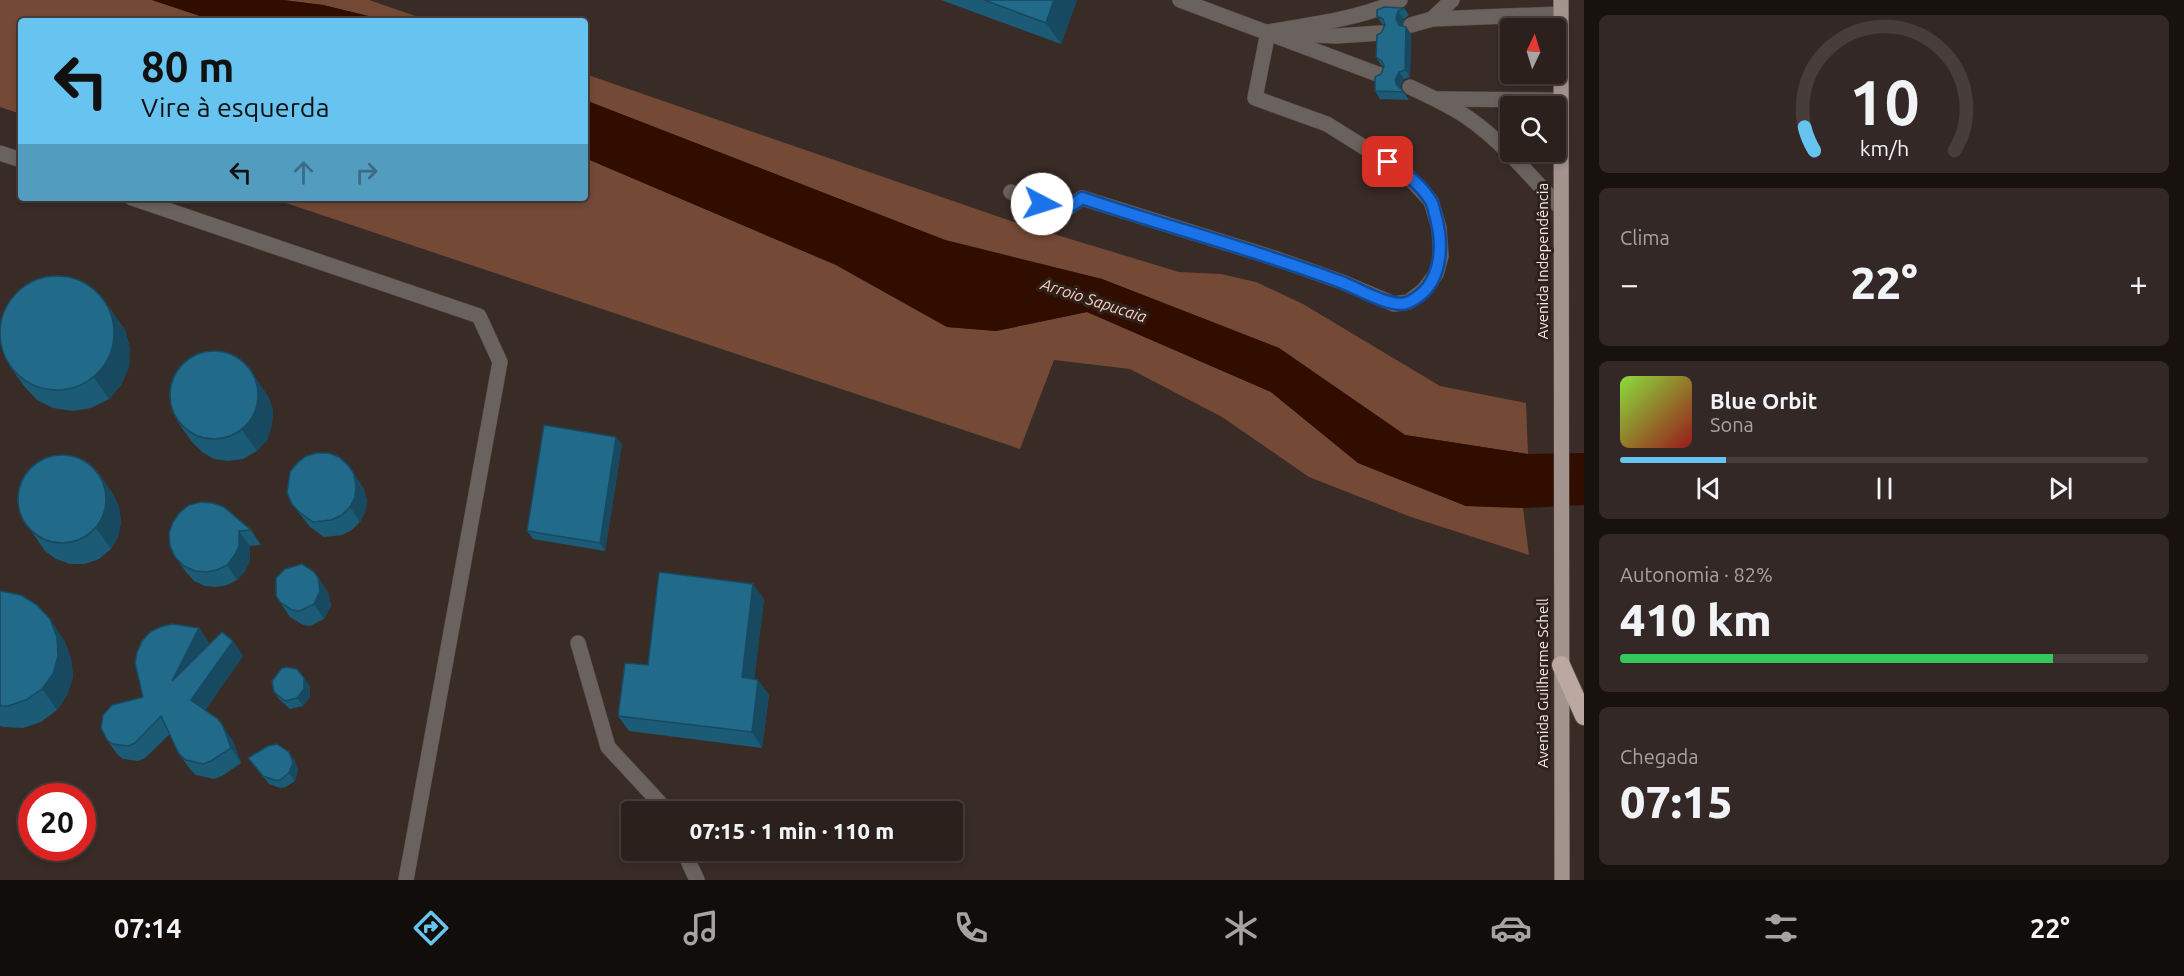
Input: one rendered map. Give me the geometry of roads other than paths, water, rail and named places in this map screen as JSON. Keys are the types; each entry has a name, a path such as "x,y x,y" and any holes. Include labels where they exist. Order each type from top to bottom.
{"highway":[{"path":"1561,665 1584,716"}],"main road":[{"name":"Avenida Independência","path":"1561,7 1561,96"},
{"name":"Avenida Independência","path":"1561,162 1562,486"},
{"name":"Avenida Guilherme Schell","path":"1562,486 1562,880"}],"lane":[{"path":"1180,0 1380,75"},
{"path":"1268,32 1331,21 1386,7 1400,0"},
{"path":"1432,18 1452,0"},
{"path":"1411,26 1432,18 1561,7"},
{"path":"1268,32 1336,36 1382,33"},
{"path":"1011,192 1058,210 1069,207 1082,198 1277,259 1342,282 1394,304 1408,302 1423,291 1436,274 1441,256 1439,228 1431,201 1405,173 1328,124 1256,98 1268,32"},
{"path":"1410,87 1437,99 1470,119 1489,135 1561,208"},
{"path":"1437,99 1500,100"},
{"path":"0,153 18,159"},
{"path":"141,201 479,316 500,362 406,880"},
{"path":"578,643 608,747 658,801"},
{"path":"688,861 697,880"}],"water":[{"path":"152,0 283,0 323,5 377,18 206,18"},
{"name":"Arroio Sapucaia","path":"588,101 945,240 1102,279 1279,348 1405,435 1528,454 1584,453 1584,505 1523,508 1466,506 1358,463 1271,392 1087,312 996,331 947,327 836,265 588,159"}]}
